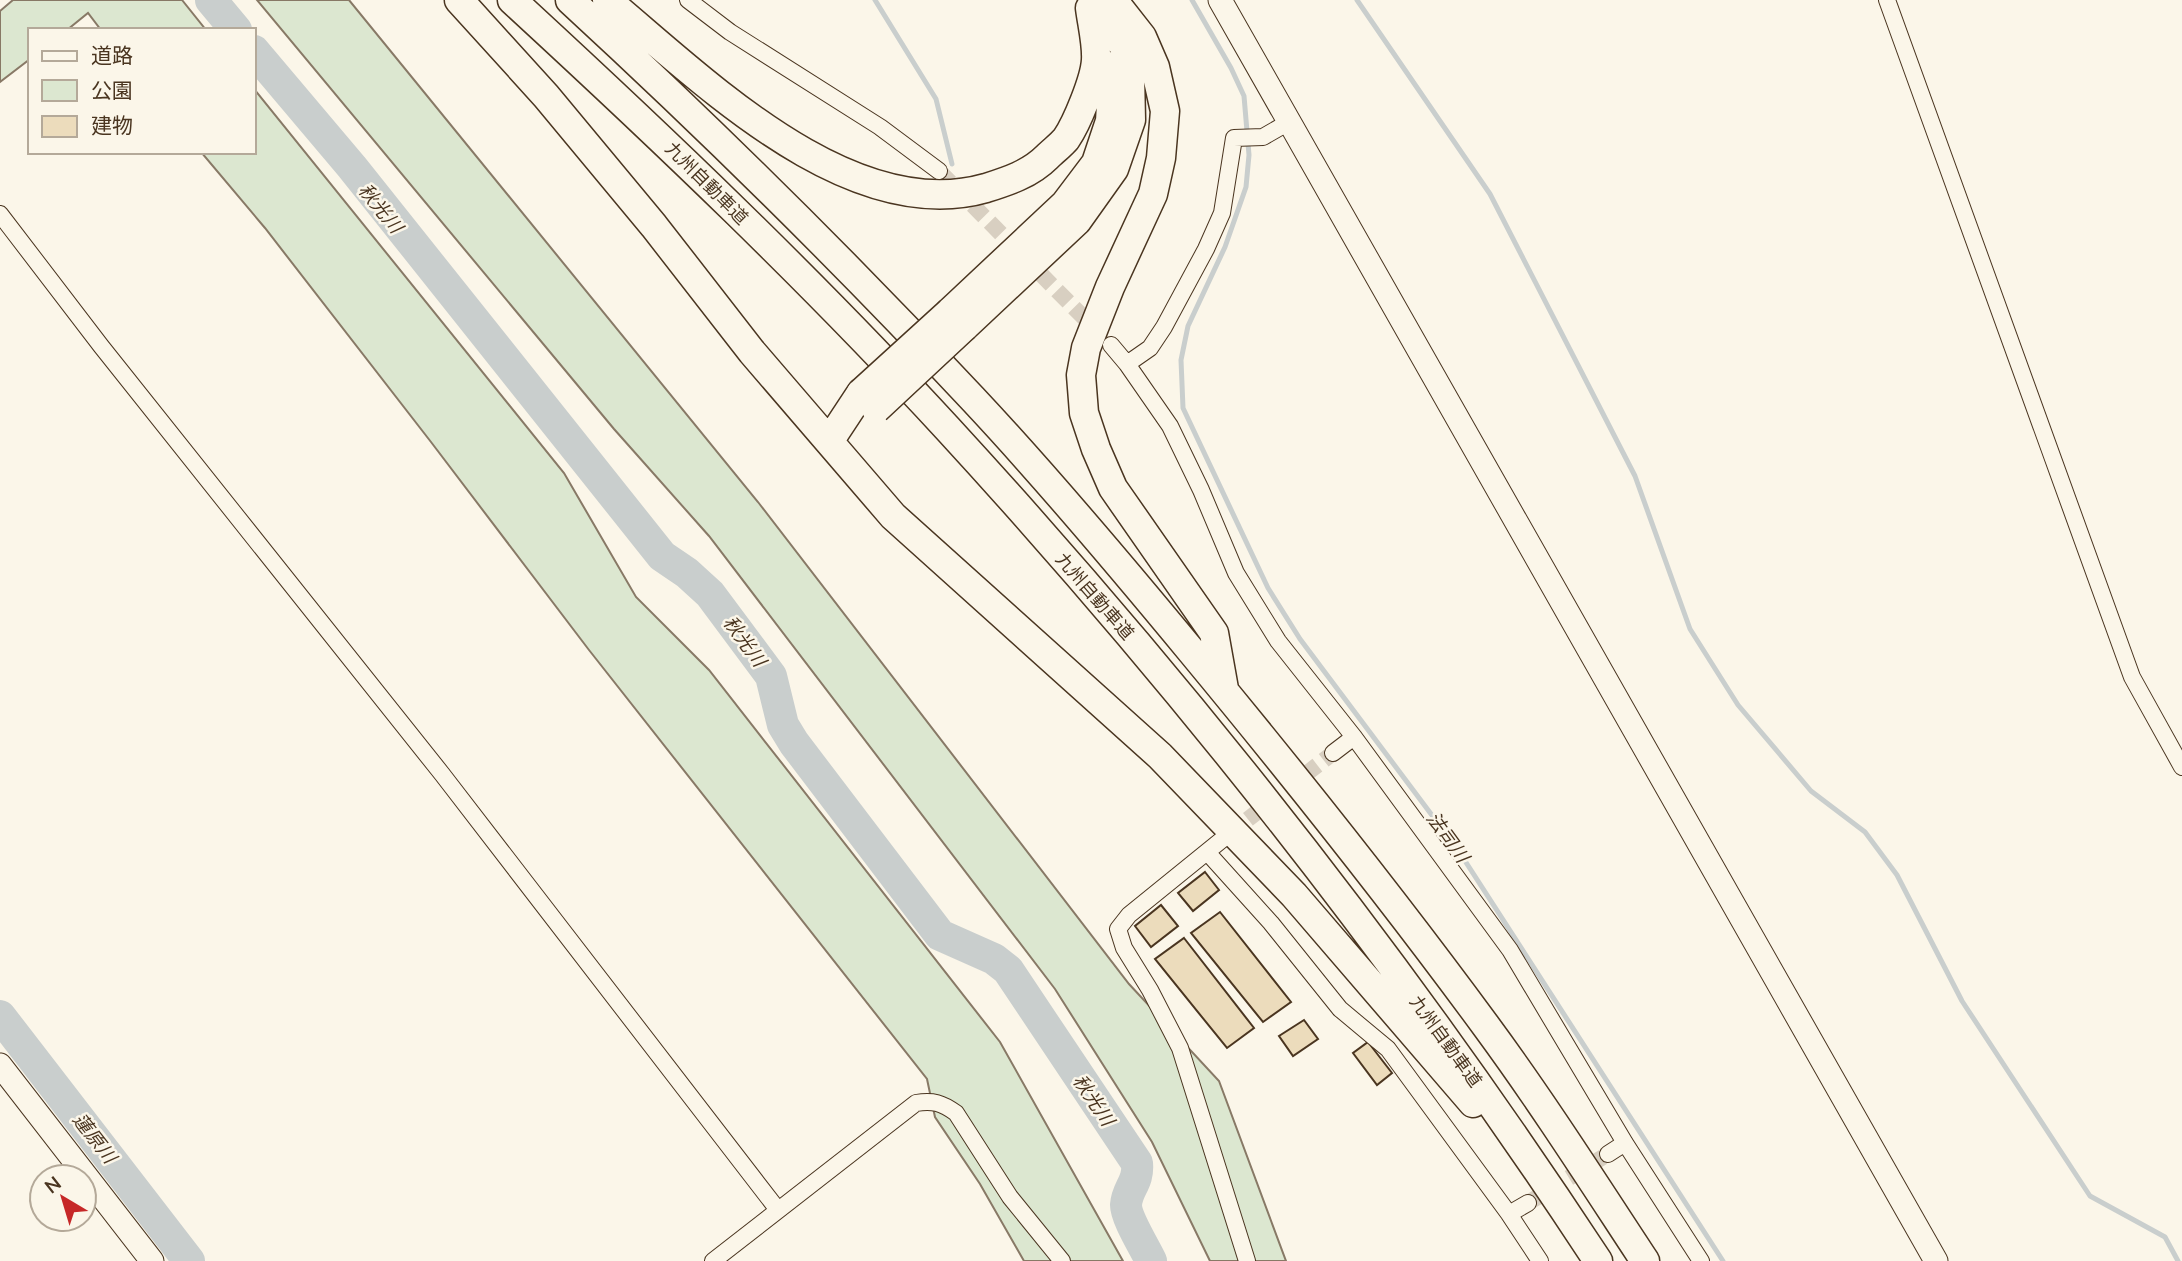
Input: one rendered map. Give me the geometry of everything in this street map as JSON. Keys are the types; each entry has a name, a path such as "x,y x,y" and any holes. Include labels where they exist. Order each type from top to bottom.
{"highway":[{"path":"459,0 546,96 752,352 894,516 1160,756 1294,895 1558,1200"},
{"name":"九州自動車道","path":"512,0 670,146 819,294 948,429 1092,592 1227,754 1350,910 1460,1058 1598,1261"},
{"path":"570,0 717,137 848,267 958,383 1121,566 1381,887 1489,1029 1645,1261"},
{"path":"607,0 733,105 802,152 844,173 890,188 935,195 972,192 1007,181 1038,166 1066,138 1085,101 1096,60 1096,2"},
{"path":"830,440 868,401 957,320 1077,221 1114,169 1131,120 1130,75 1126,51 1096,2"},
{"path":"1096,2 1142,37 1155,67 1165,111 1161,158 1153,194 1110,287 1086,348 1081,375 1084,413 1113,488 1214,633 1224,691"}],"street":[{"path":"688,0 730,32 880,127 939,171"},
{"path":"1220,0 1936,1261"},
{"path":"1886,0 2132,677 2182,767"},
{"path":"1127,364 1150,348 1206,249 1222,213 1234,138 1264,136 1289,122"},
{"path":"0,214 101,346 442,774 778,1210"},
{"path":"1111,345 1170,426 1236,573 1278,641 1354,737 1510,950 1625,1143 1701,1261"},
{"path":"1333,753 1354,737"},
{"path":"1224,838 1129,915 1118,929 1124,948 1150,990 1180,1048 1247,1261"},
{"path":"1207,852 1271,923 1340,1009 1388,1049 1509,1214 1540,1261"},
{"path":"0,1065 152,1261"},
{"path":"713,1261 916,1103 931,1100 956,1113 1010,1197 1062,1261"},
{"path":"1608,1154 1625,1143"},
{"path":"1509,1214 1528,1203"}],"green space":[{"path":"13,0 182,0 204,28 99,28 88,13 69,28 28,28 28,61 0,82 0,11"},
{"path":"257,0 349,0 758,502 1129,984 1219,1081 1286,1261 1210,1261 1152,1142 1055,989 709,536 614,429"},
{"path":"256,91 564,473 636,597 709,670 1000,1042 1123,1261 1024,1261 980,1184 935,1117 927,1079 589,650 265,228 203,154 256,154"}],"building":[{"path":"1205,872 1219,890 1193,911 1178,893"},
{"path":"1161,905 1178,926 1151,947 1135,926"},
{"path":"1220,912 1291,1002 1263,1022 1191,933"},
{"path":"1184,938 1254,1028 1227,1048 1155,959"},
{"path":"1304,1020 1318,1039 1293,1056 1279,1036"},
{"path":"1368,1042 1392,1073 1377,1085 1353,1053"}],"waterway":[{"name":"秋光川","path":"211,0 234,28"},
{"path":"875,0 936,99 952,164"},
{"name":"法司川","path":"1192,0 1244,96 1249,155 1246,187 1225,247 1188,326 1181,360 1183,408 1268,588 1300,639 1458,850 1723,1261"},
{"path":"1357,0 1490,194 1635,476 1690,629 1738,705 1811,791 1865,832 1897,875 1962,1001 2090,1196 2165,1237 2178,1261"},
{"name":"秋光川","path":"256,53 352,167 662,556 687,573 710,594 771,676 783,725 794,743 940,935 994,959 1008,970 1137,1163 1136,1176 1126,1205 1132,1225 1151,1261"},
{"name":"蓮原川","path":"0,1016 189,1261"}],"tunnel":[{"path":"939,171 1097,331"},
{"path":"1229,834 1333,753"},
{"path":"1528,1203 1608,1154"}]}
